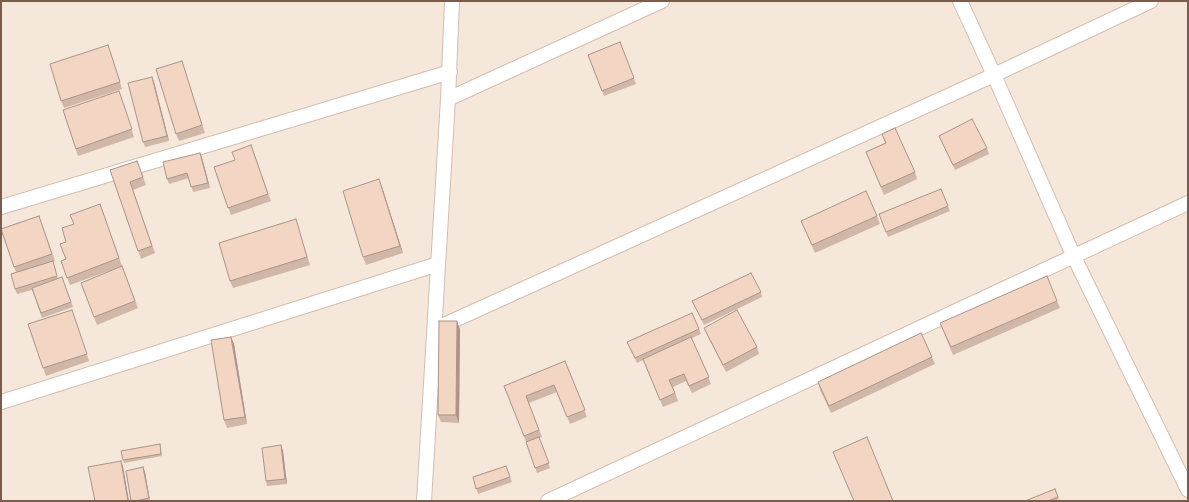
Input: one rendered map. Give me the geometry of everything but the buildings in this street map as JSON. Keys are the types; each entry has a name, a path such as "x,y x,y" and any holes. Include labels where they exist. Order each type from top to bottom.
{"street":[{"path":"424,501 450,72 452,1"},
{"path":"448,98 662,1"},
{"path":"960,1 1074,257 1188,490"},
{"path":"435,329 994,75 1151,1"},
{"path":"1,207 450,72"},
{"path":"548,501 1188,203"},
{"path":"1,402 438,264"}],"shaded area":[{"path":"1,1 1188,1 1188,501 1,501"}]}
